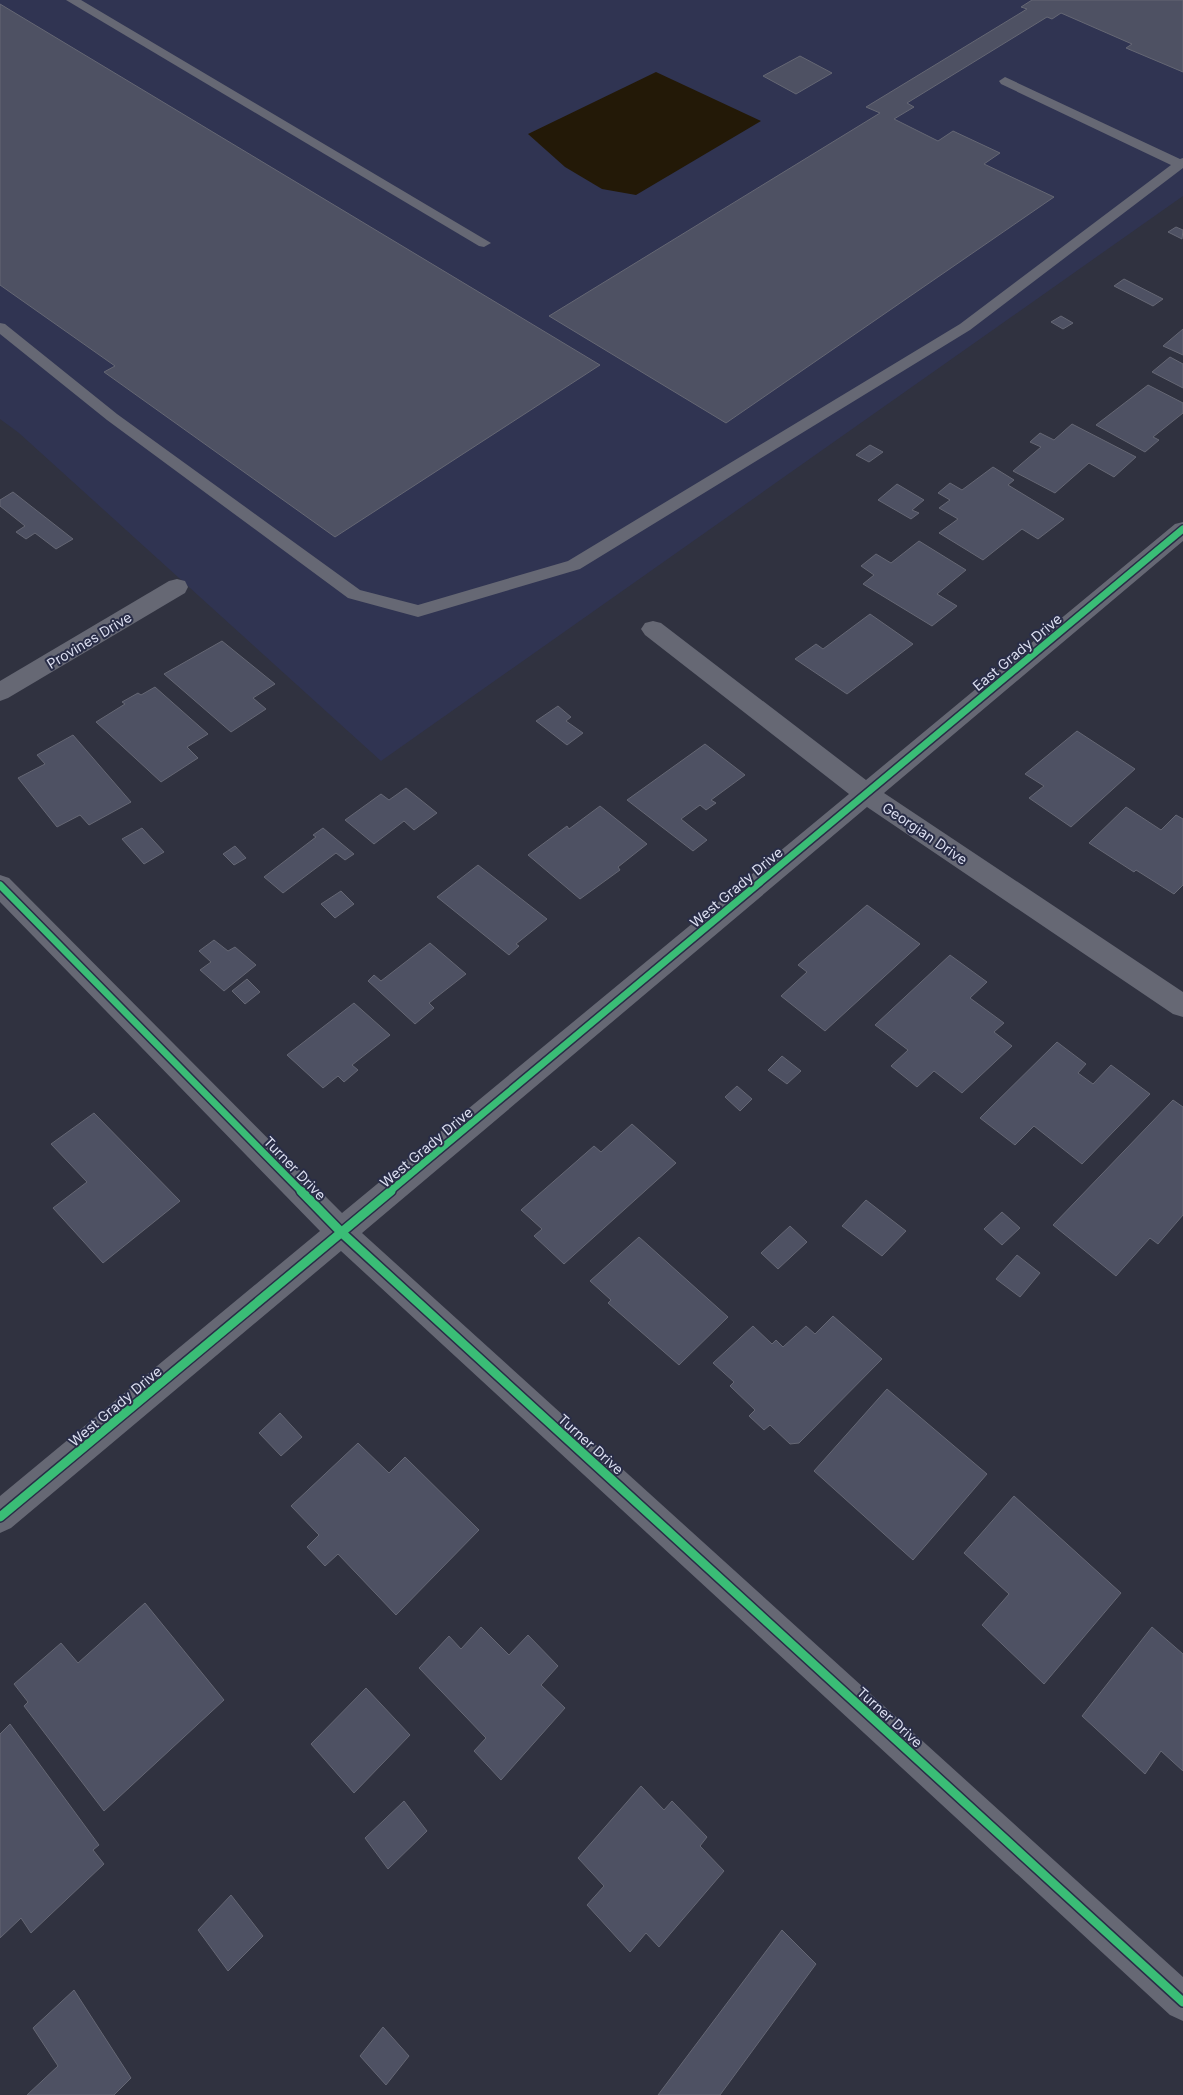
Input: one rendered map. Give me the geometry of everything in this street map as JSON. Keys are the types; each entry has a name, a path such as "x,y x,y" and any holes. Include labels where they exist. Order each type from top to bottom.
{"street":[{"name":"East Grady Drive","path":"867,794 1183,529"},
{"name":"Provines Drive","path":"0,692 177,587"},
{"name":"Georgian Drive","path":"653,629 867,794 1183,1006"},
{"name":"West Grady Drive","path":"0,1517 867,794"},
{"name":"Turner Drive","path":"0,885 342,1233 1183,2002"}],"lane":[{"path":"72,0 484,243"},
{"path":"0,327 112,417 354,594 418,611 574,565 965,327 1182,163 1005,81"}],"shaded area":[{"path":"0,0 1183,0 1183,196 381,761 19,433 0,419"},
{"path":"656,72 761,121 636,195 602,189 565,167 528,134"}],"building":[{"path":"1032,0 1183,0 1183,72 1126,48 1132,44 1061,13 1052,19 1047,17 907,103 914,107 894,119 938,141 953,131 1000,153 984,164 1054,197 726,423 549,316 880,113 866,107 1027,9 1021,7"},
{"path":"0,4 600,365 335,537 104,372 115,366 0,285"},
{"path":"800,56 832,73 796,94 763,76"},
{"path":"1176,227 1183,230 1182,239 1168,232"},
{"path":"1124,279 1163,299 1153,306 1114,286"},
{"path":"1061,316 1073,323 1063,329 1051,322"},
{"path":"1183,329 1183,355 1163,346"},
{"path":"1170,357 1183,364 1183,388 1152,372"},
{"path":"1148,385 1183,403 1183,413 1153,437 1159,440 1145,452 1096,425"},
{"path":"1072,424 1136,457 1114,477 1089,463 1055,493 1013,471 1041,447 1030,442 1040,433 1054,440"},
{"path":"870,445 883,452 869,462 856,455"},
{"path":"993,467 1014,480 1008,485 1064,519 1038,539 1022,529 983,560 939,533 958,519 939,508 950,500 938,493 950,483 962,490"},
{"path":"897,484 924,500 912,510 919,513 911,519 878,500"},
{"path":"13,492 73,539 56,549 35,533 26,539 16,532 25,526 0,506 0,500"},
{"path":"919,541 966,570 937,594 957,606 932,626 863,584 874,575 861,566 876,554 891,563"},
{"path":"870,614 913,644 847,694 795,659 816,644 823,649"},
{"path":"222,641 275,684 253,698 266,709 231,732 164,674"},
{"path":"155,687 208,734 187,747 198,758 161,782 96,722 125,704 122,702 138,693 141,695"},
{"path":"558,706 571,717 566,721 583,733 567,745 536,721"},
{"path":"1077,731 1135,769 1071,827 1029,798 1044,786 1025,774"},
{"path":"73,735 131,802 89,825 80,815 57,827 18,778 45,764 37,755"},
{"path":"705,744 745,775 711,800 716,803 706,810 700,805 681,819 707,840 693,851 627,800"},
{"path":"406,788 437,813 414,830 404,821 374,844 345,820 381,794 389,800"},
{"path":"600,806 647,844 618,867 620,870 580,899 528,855 567,826 569,829"},
{"path":"1126,807 1161,830 1176,815 1183,819 1183,885 1174,894 1136,870 1134,872 1089,843"},
{"path":"142,828 164,852 144,864 122,839"},
{"path":"323,828 354,854 345,860 336,853 283,893 264,877 316,837 313,835"},
{"path":"235,846 246,858 234,865 223,854"},
{"path":"478,865 547,919 516,944 519,946 509,955 437,897"},
{"path":"341,891 354,904 335,918 321,904"},
{"path":"867,905 920,944 825,1031 781,996 807,972 798,965"},
{"path":"214,940 228,951 235,947 256,965 224,991 200,970 211,962 199,951"},
{"path":"430,943 466,974 429,1003 434,1008 415,1024 368,981 374,975 381,981"},
{"path":"950,955 987,982 970,998 1004,1023 994,1032 1012,1046 962,1093 934,1071 917,1087 891,1066 908,1050 875,1025"},
{"path":"247,979 260,992 245,1004 232,991"},
{"path":"354,1003 390,1035 352,1065 358,1070 344,1082 338,1076 323,1088 287,1055"},
{"path":"1057,1042 1086,1064 1078,1073 1093,1084 1111,1065 1150,1094 1082,1164 1034,1126 1015,1145 980,1118"},
{"path":"782,1056 801,1071 787,1084 768,1070"},
{"path":"737,1086 752,1099 740,1111 725,1097"},
{"path":"1173,1100 1183,1107 1183,1215 1158,1244 1150,1238 1116,1276 1053,1225"},
{"path":"94,1113 180,1201 103,1263 53,1208 87,1182 51,1144"},
{"path":"632,1124 676,1163 564,1264 534,1236 542,1229 521,1210 594,1146 601,1152"},
{"path":"866,1200 906,1231 882,1256 842,1226"},
{"path":"1002,1212 1020,1228 1002,1245 984,1229"},
{"path":"790,1226 807,1242 778,1269 761,1253"},
{"path":"639,1237 728,1317 679,1365 608,1303 611,1300 590,1281"},
{"path":"1017,1255 1040,1273 1020,1297 996,1279"},
{"path":"833,1316 882,1359 799,1443 790,1444 770,1425 764,1430 749,1416 755,1410 730,1386 734,1382 713,1363 753,1326 772,1344 776,1340 783,1347 806,1326 815,1334"},
{"path":"887,1389 987,1474 913,1560 814,1471"},
{"path":"280,1413 302,1437 281,1456 259,1433"},
{"path":"358,1443 389,1473 405,1457 479,1530 396,1615 338,1554 325,1566 307,1547 319,1535 291,1506"},
{"path":"1014,1496 1121,1593 1044,1684 982,1625 1009,1594 964,1553"},
{"path":"145,1603 224,1700 104,1811 24,1706 28,1702 14,1684 61,1643 78,1663"},
{"path":"481,1627 509,1655 528,1635 558,1666 541,1685 565,1708 501,1780 474,1751 486,1738 419,1668 449,1636 461,1649"},
{"path":"1152,1627 1183,1654 1183,1771 1161,1751 1145,1774 1082,1716"},
{"path":"366,1688 410,1735 354,1793 311,1744"},
{"path":"10,1724 99,1845 93,1850 104,1864 31,1933 21,1918 0,1938 0,1734"},
{"path":"641,1786 664,1810 672,1801 707,1837 700,1846 724,1871 659,1947 646,1933 630,1952 587,1905 604,1886 578,1858"},
{"path":"404,1801 427,1831 388,1869 365,1838"},
{"path":"231,1895 263,1936 228,1971 198,1930"},
{"path":"782,1930 816,1964 720,2095 658,2095"},
{"path":"74,1990 131,2078 114,2095 27,2095 58,2066 33,2028"},
{"path":"383,2027 409,2056 386,2085 360,2056"}],"cycle path":[{"path":"0,1517 1183,529"},
{"path":"0,885 342,1233 1183,2002"}]}
